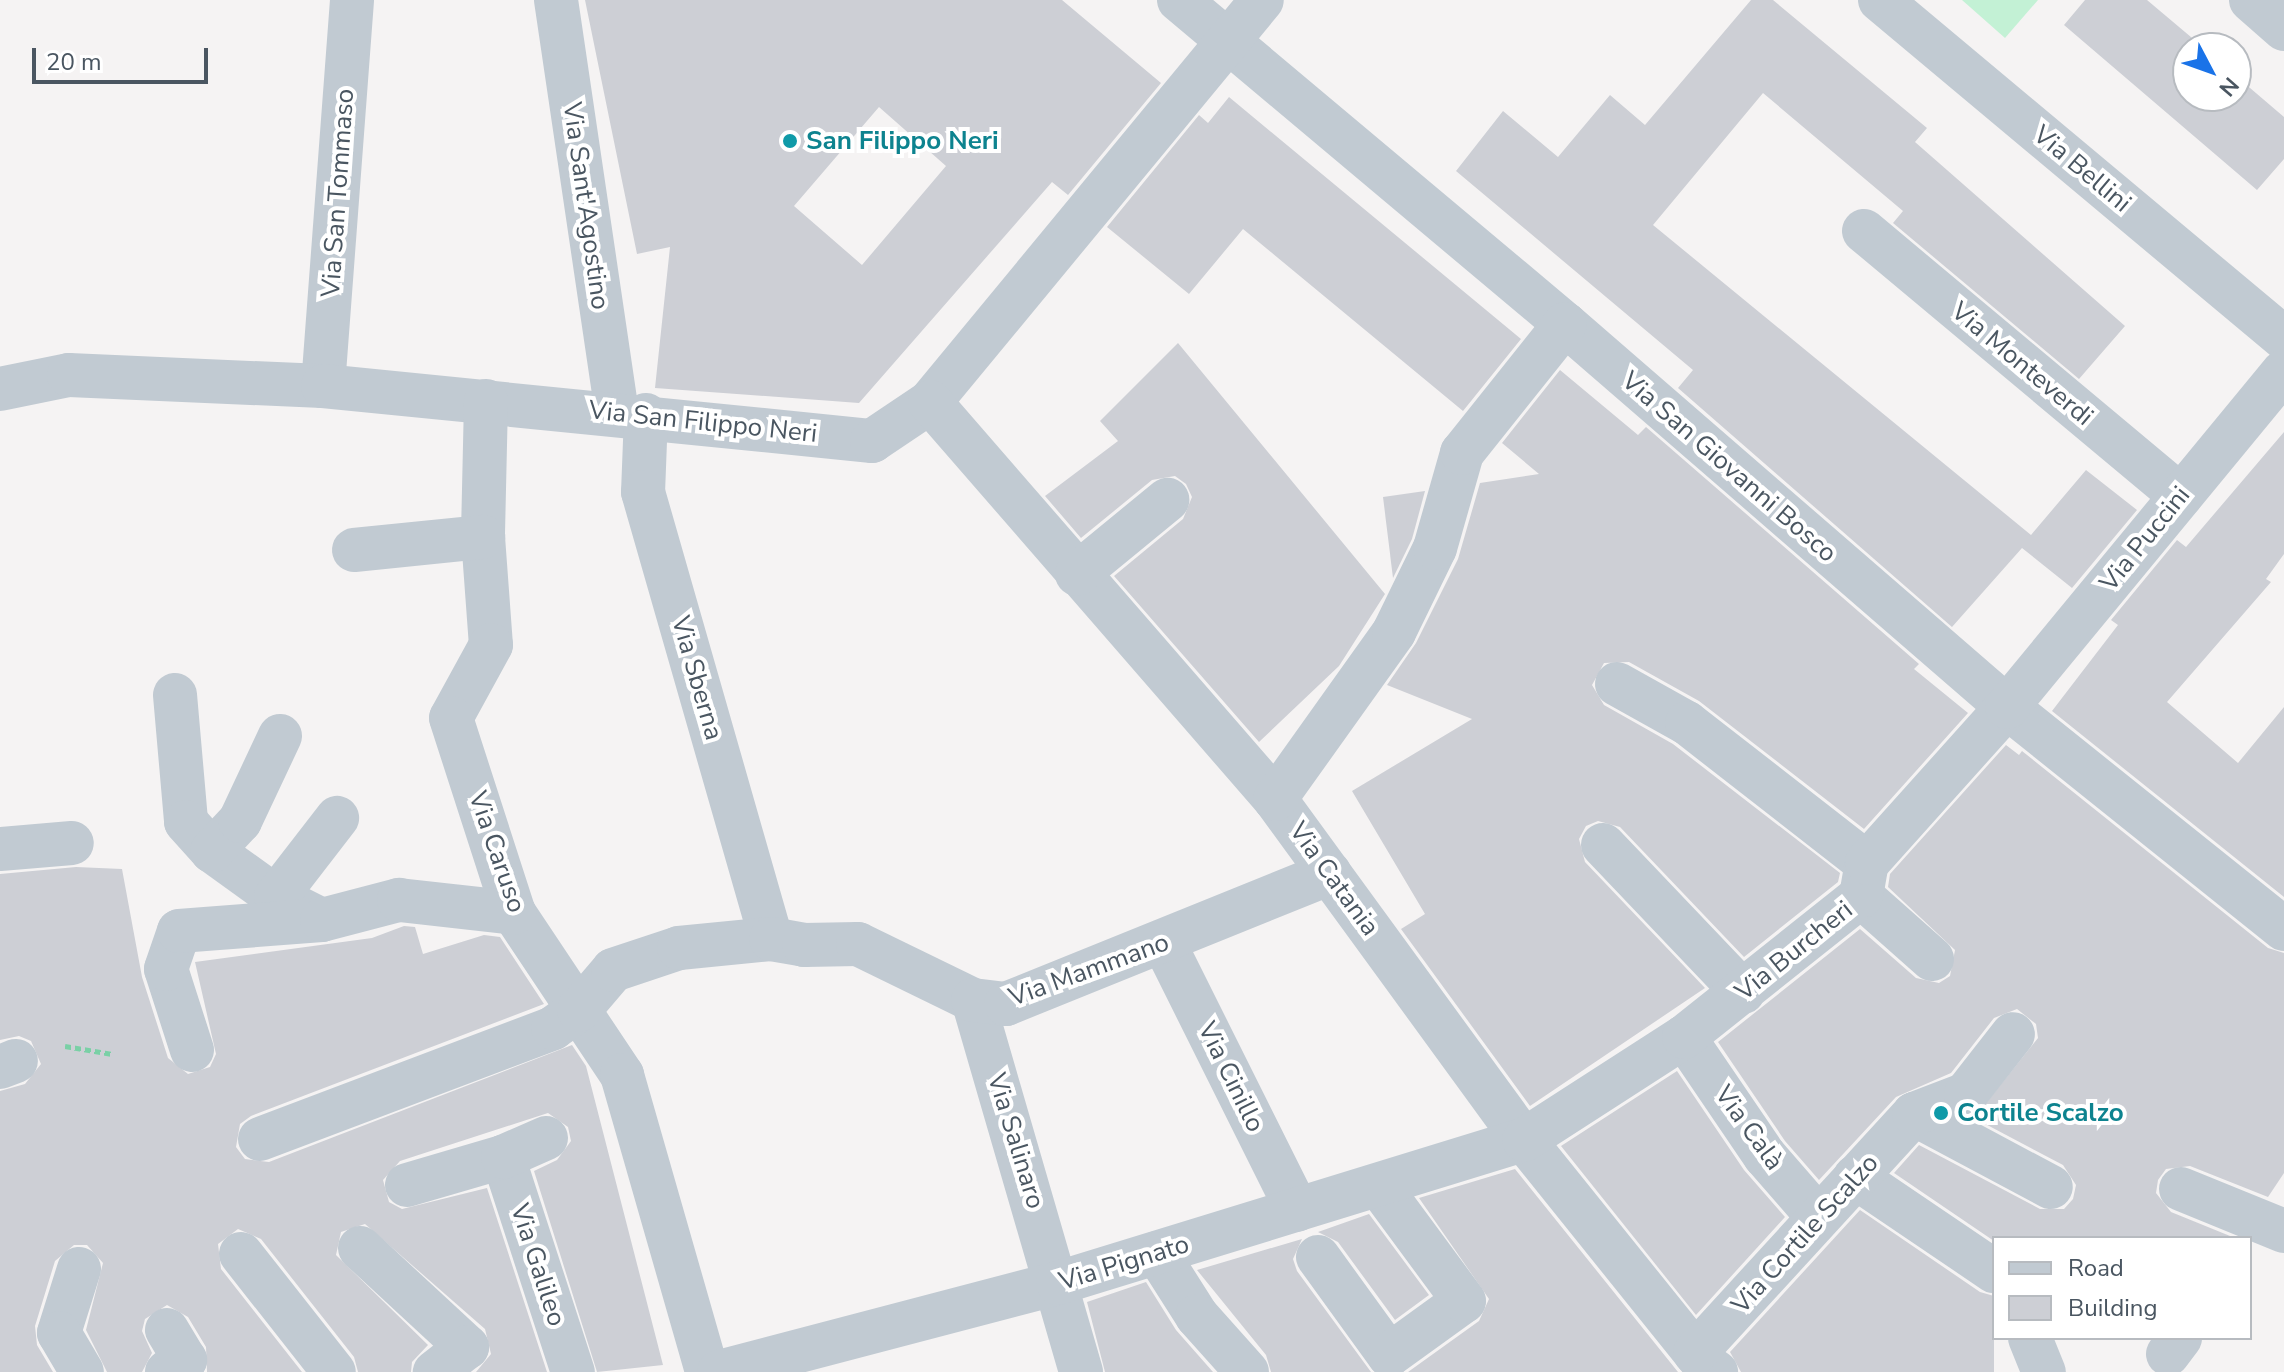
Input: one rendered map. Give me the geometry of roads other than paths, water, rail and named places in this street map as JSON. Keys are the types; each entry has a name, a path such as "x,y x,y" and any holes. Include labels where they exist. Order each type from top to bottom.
{"street":[{"name":"Via San Tommaso","path":"323,386 352,0"},
{"name":"Via Sant'Agostino","path":"556,0 632,413"},
{"name":"Via San Giovanni Bosco","path":"1179,0 1565,324 2007,707 2284,929"},
{"name":"Via San Filippo Neri","path":"0,389 69,375 323,386 632,413 872,441 930,402 1262,0"},
{"name":"Via Bellini","path":"1880,0 2284,338"},
{"path":"2251,0 2284,29"},
{"name":"Via Monteverdi","path":"1864,231 2181,496"},
{"path":"1275,799 1394,632 1435,548 1462,453 1565,324"},
{"name":"Via Puccini","path":"2007,707 2284,371"},
{"name":"Via Caruso","path":"486,401 483,537 491,645 451,718 514,913 622,1075 707,1372"},
{"name":"Via Catania","path":"930,402 1275,799 1524,1140 1702,1365"},
{"name":"Via Sberna","path":"632,413 643,492 771,939"},
{"path":"1077,574 1167,500"},
{"path":"354,550 483,537"},
{"path":"1617,684 1687,723 1864,880 1932,959"},
{"path":"175,695 186,822 212,851 276,897 322,920"},
{"name":"Via Burcheri","path":"1524,1140 1684,1037 1743,992 1864,880 2007,707"},
{"path":"212,851 240,821 280,736"},
{"path":"276,897 337,818"},
{"path":"0,849 72,843"},
{"path":"1603,845 1743,992"},
{"name":"Via Mammano","path":"579,1010 613,970 679,948 771,939 804,945 858,944 973,1000 1006,1004 1164,943 1330,873"},
{"path":"192,1050 166,969 179,931 322,920 399,900 514,913"},
{"name":"Via Cinillo","path":"1164,943 1297,1210"},
{"name":"Via Salinaro","path":"973,1000 1058,1283 1081,1372"},
{"path":"260,1139 553,1028 579,1010"},
{"path":"1914,1114 1966,1094 2013,1034"},
{"name":"Via Calà","path":"1684,1037 1765,1156 1818,1217"},
{"path":"1914,1114 2051,1187"},
{"name":"Via Cortile Scalzo","path":"1702,1365 1747,1302 1818,1217 1914,1114"},
{"path":"407,1185 503,1157 546,1138"},
{"name":"Via Pignato","path":"719,1372 825,1360 1058,1283 1380,1187 1524,1140"},
{"name":"Via Galileo","path":"503,1157 573,1372"},
{"path":"1855,1177 1992,1270"},
{"path":"1318,1257 1389,1355 1464,1301 1380,1187"},
{"path":"2181,1189 2270,1227"},
{"path":"360,1248 467,1347 435,1372"},
{"path":"1157,1253 1197,1316 1247,1372"},
{"path":"241,1254 334,1372"},
{"path":"79,1269 59,1333 82,1372"},
{"path":"2031,1340 2044,1372"}],"place":[{"name":"San Filippo Neri","path":"790,141"},
{"name":"Cortile Scalzo","path":"1941,1113"}]}
